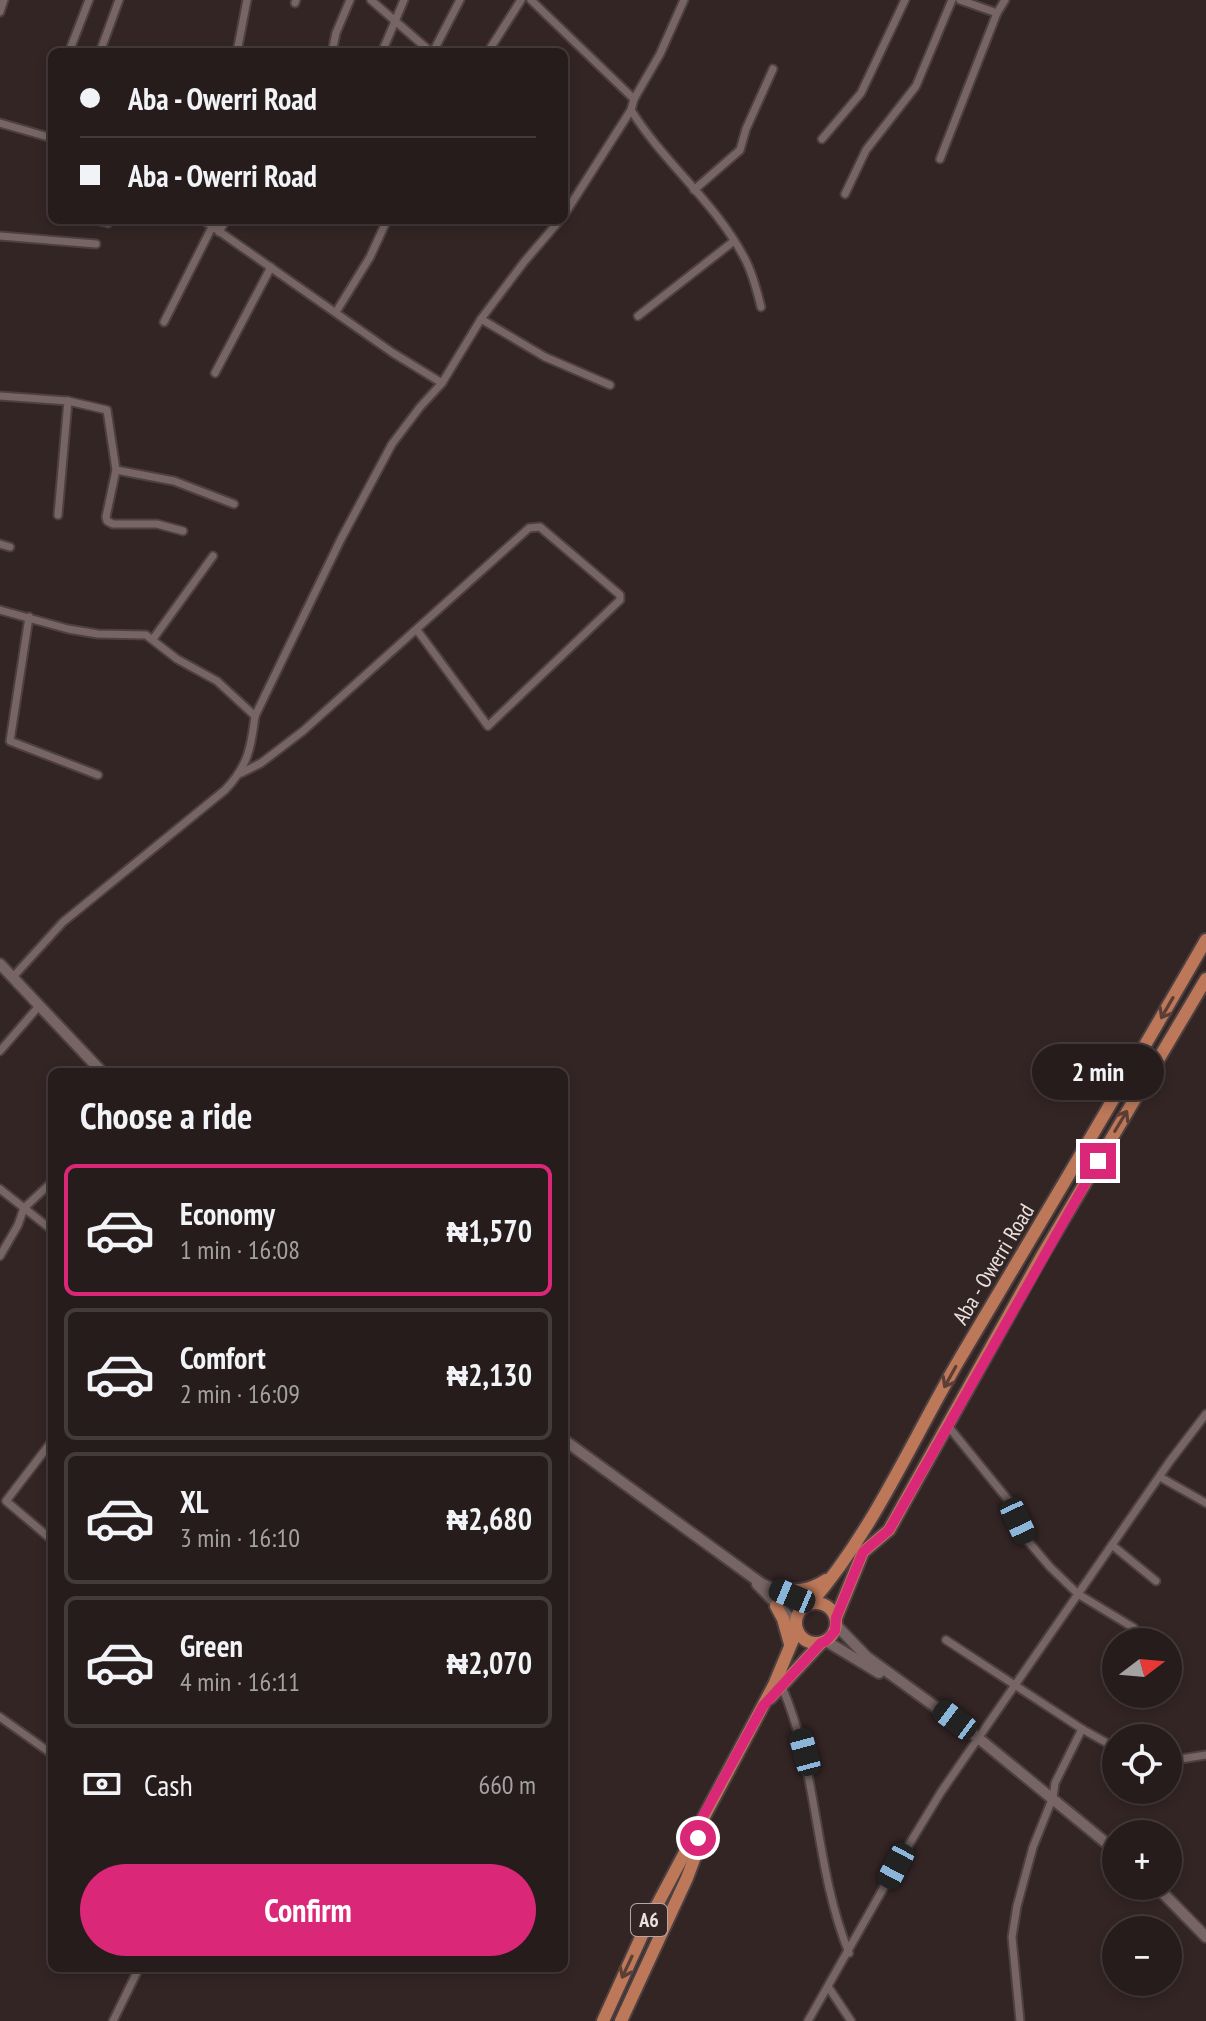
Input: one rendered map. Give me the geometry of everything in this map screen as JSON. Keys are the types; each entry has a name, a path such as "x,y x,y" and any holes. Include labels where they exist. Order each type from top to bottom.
{"highway":[{"name":"Aba - Owerri Road","path":"603,2021 648,1922 763,1706 790,1645 798,1613 838,1571 1206,940"},
{"name":"Aba - Owerri Road","path":"763,1706 835,1631 863,1552 889,1530 1043,1254 1206,979"},
{"path":"1129,1074 1143,1085"},
{"path":"776,1589 808,1589 838,1571"},
{"path":"808,1604 829,1607 836,1622"},
{"path":"776,1606 790,1645"},
{"path":"796,1627 806,1641 823,1642"},
{"name":"Aba - Owerri Road","path":"621,2021 687,1878 696,1854 700,1822"}],"main road":[{"path":"0,964 98,1068"},
{"path":"568,1443 762,1584 808,1604"},
{"path":"751,1576 796,1627"},
{"path":"836,1622 867,1657 977,1737 1102,1839"},
{"path":"823,1642 886,1678 910,1686"},
{"path":"1170,1900 1206,1937"}],"street":[{"path":"0,12 4,0"},
{"path":"71,48 89,0"},
{"path":"101,48 119,0"},
{"path":"238,48 247,0"},
{"path":"333,48 350,0"},
{"path":"371,0 427,48"},
{"path":"383,48 404,0"},
{"path":"434,48 460,0"},
{"path":"491,48 521,0"},
{"path":"531,0 634,99"},
{"path":"568,209 631,110 684,0"},
{"path":"822,139 861,93 905,0"},
{"path":"845,194 866,150 916,86 952,0"},
{"path":"960,0 997,13"},
{"path":"940,159 997,13 1005,0"},
{"path":"694,190 740,150 773,69"},
{"path":"631,110 649,138 734,241 746,261 761,307"},
{"path":"0,123 48,137"},
{"path":"208,224 393,353 442,383"},
{"path":"164,322 215,229 221,224"},
{"path":"336,312 370,257 385,224"},
{"path":"241,773 251,746 255,716 367,487 392,444 442,383 481,319 557,224"},
{"path":"0,236 96,244"},
{"path":"638,316 734,241"},
{"path":"215,373 271,267"},
{"path":"481,319 545,357 610,385"},
{"path":"0,396 68,401 107,410 116,470 107,521 113,524 157,524 183,531"},
{"path":"58,515 68,401"},
{"path":"116,470 174,481 234,504"},
{"path":"12,978 63,922 225,790 241,773 261,763 303,731 529,528 540,527 620,595 620,600 584,636 488,726 417,630"},
{"path":"0,544 10,547"},
{"path":"153,639 213,556"},
{"path":"0,610 68,629 98,634 146,635 177,659 217,681 255,716"},
{"path":"29,617 10,741 98,775"},
{"path":"0,1051 39,1006"},
{"path":"0,1256 24,1208 48,1186"},
{"path":"0,1189 48,1227"},
{"path":"808,2021 896,1866 977,1737 1206,1414"},
{"path":"948,1426 1009,1501 1027,1540 1050,1567 1078,1594 1134,1628"},
{"path":"0,1509 48,1446"},
{"path":"1160,1477 1206,1503"},
{"path":"6,1501 48,1537"},
{"path":"1112,1545 1156,1581"},
{"path":"946,1640 1102,1740"},
{"path":"782,1687 796,1719 805,1752 826,1881 849,1953"},
{"path":"0,1717 48,1751"},
{"path":"1020,2021 1012,1937 1017,1906 1055,1783 1082,1729"},
{"path":"1182,1759 1206,1755"},
{"path":"113,2021 137,1972"},
{"path":"829,1988 851,2021"}],"route":[{"path":"698,1838 700,1822 763,1706 835,1631 836,1618 863,1552 889,1530 1098,1161"}]}
